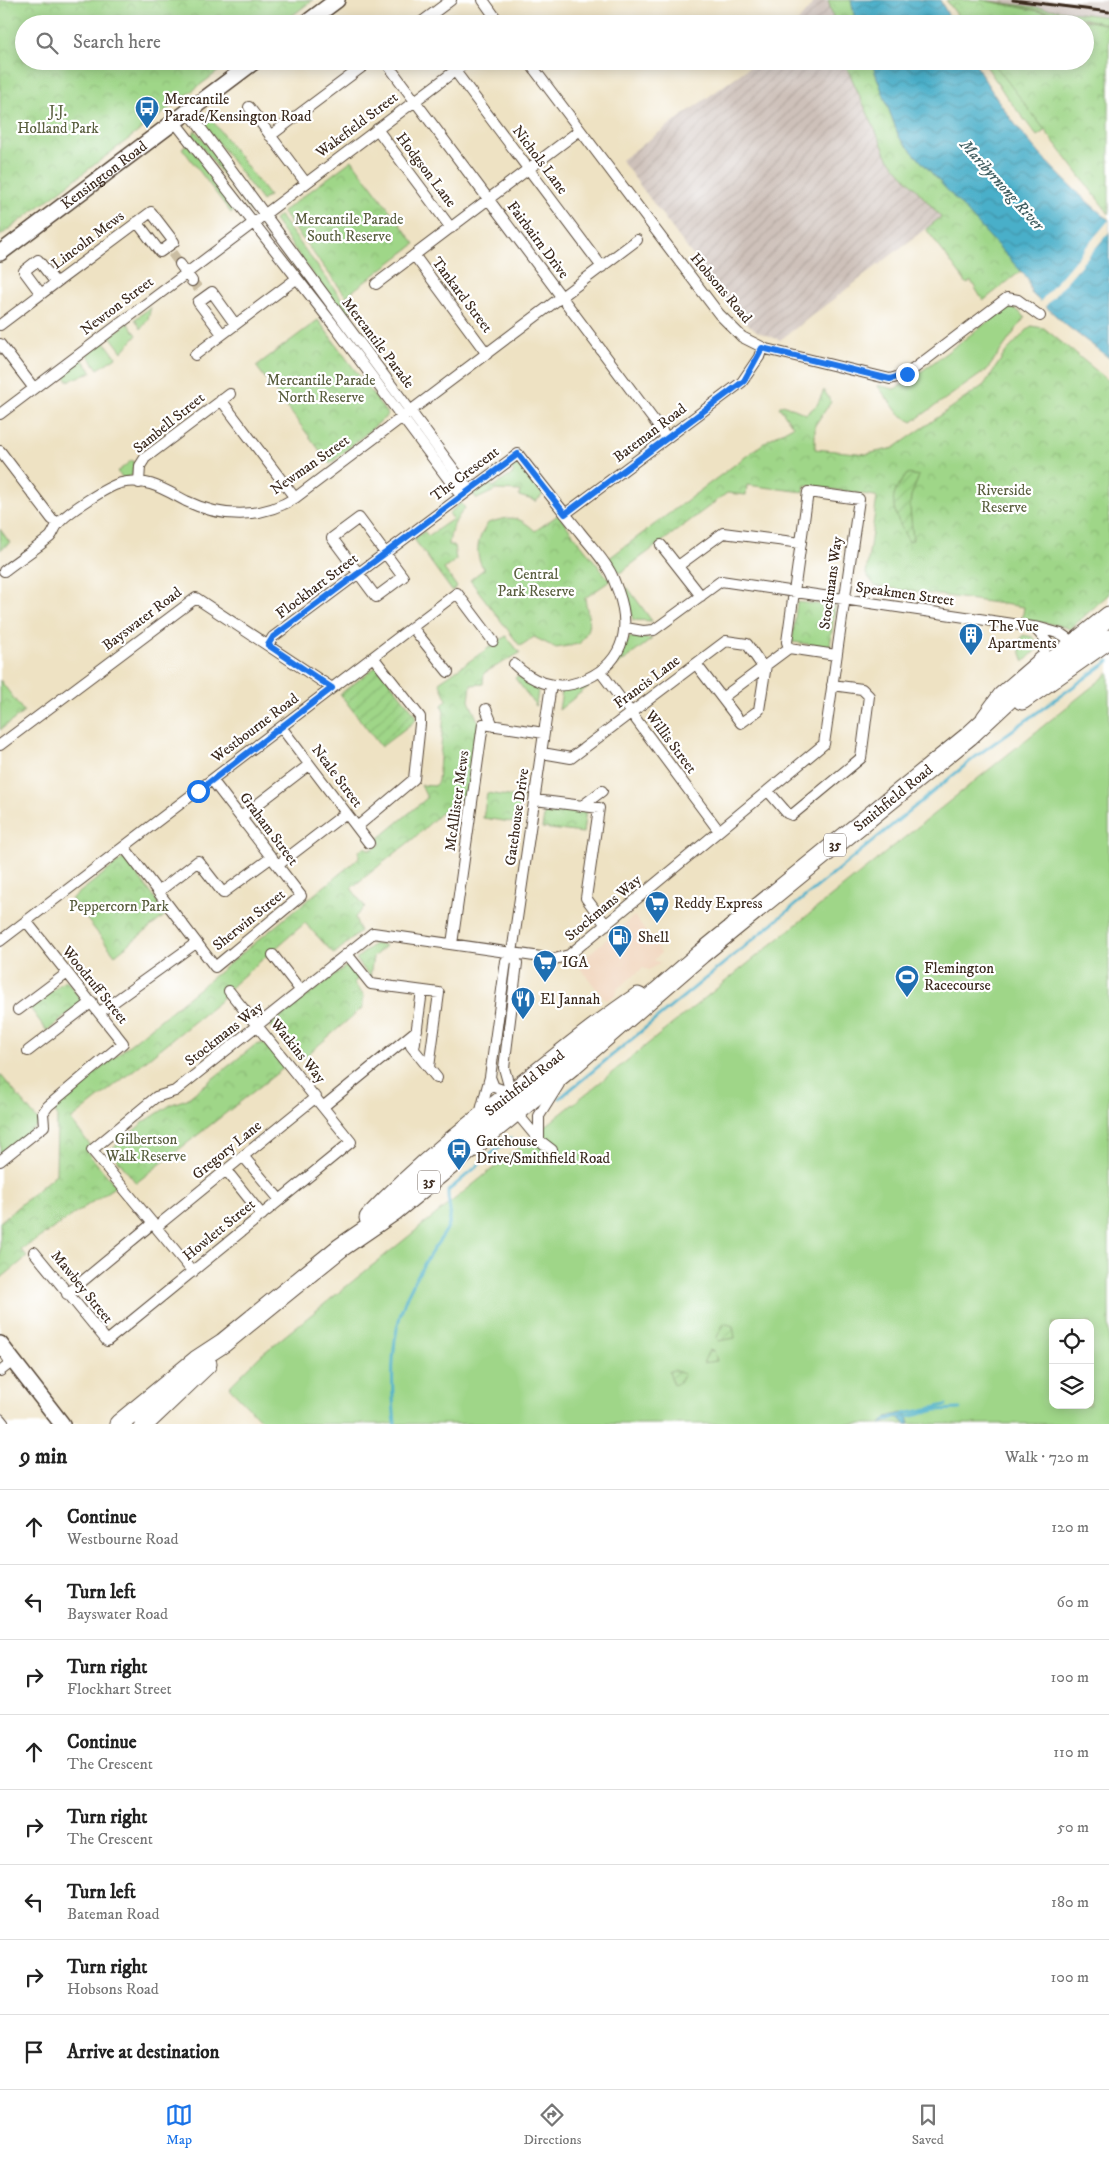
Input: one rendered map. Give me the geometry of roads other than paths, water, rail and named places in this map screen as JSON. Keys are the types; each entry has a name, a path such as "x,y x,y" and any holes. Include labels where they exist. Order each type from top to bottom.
{"highway":[{"name":"Smithfield Road","path":"119,1424 167,1383 223,1343 340,1248 394,1211 573,1065 701,954 971,734 1079,650 1109,616"},
{"name":"Smithfield Road","path":"1079,650 1109,639"},
{"name":"Smithfield Road","path":"340,1248 385,1202 511,1093 614,1012 701,954"},
{"path":"515,1112 511,1093 534,1096"},
{"name":"Smithfield Road","path":"144,1424 193,1379 223,1343"},
{"path":"167,1383 185,1378 193,1379"}],"street":[{"path":"317,15 337,0"},
{"path":"431,15 450,0"},
{"path":"483,0 494,15"},
{"name":"Kensington Road","path":"0,252 243,70"},
{"path":"270,136 358,70"},
{"name":"Fairbairn Drive","path":"392,70 667,438"},
{"name":"Hobsons Road","path":"535,70 729,326 759,347 890,379 907,374 1007,298 1018,300 1040,316"},
{"name":"Wakefield Street","path":"265,214 455,71"},
{"name":"Nichols Lane","path":"455,71 602,267"},
{"path":"248,107 306,183"},
{"name":"Mercantile Parade","path":"188,111 411,411 465,493"},
{"name":"Mercantile Parade","path":"174,121 296,279 336,327 402,418 465,493"},
{"name":"Hodgson Lane","path":"377,129 451,228"},
{"name":"Tankard Street","path":"376,284 580,130"},
{"name":"Lincoln Mews","path":"0,325 151,212 174,242 169,250 160,252 138,222"},
{"path":"254,223 265,214"},
{"name":"Newton Street","path":"0,414 33,387 189,277 254,223"},
{"name":"Newman Street","path":"4,571 50,536 58,523 106,489 122,483 158,486 200,506 229,514 264,511 280,507 295,498 402,418 637,240"},
{"name":"Tankard Street","path":"414,255 487,354"},
{"name":"Lincoln Mews","path":"41,294 24,271 38,260 56,283"},
{"path":"180,264 189,277"},
{"path":"194,355 296,279"},
{"path":"222,334 198,302 203,295 212,292 235,324"},
{"path":"1,347 33,387"},
{"name":"Bateman Road","path":"565,514 742,382 750,372 759,347"},
{"name":"Sambell Street","path":"139,483 139,468 142,461 230,394"},
{"path":"221,400 295,498"},
{"path":"0,451 52,519 58,523"},
{"name":"The Crescent","path":"385,552 518,454 610,570 624,610 626,628"},
{"name":"Stockmans Way","path":"155,1225 92,1150 156,1097 175,1092 375,933 555,959 565,957 824,744 858,499 808,492 801,543"},
{"path":"359,518 403,577 376,597 358,573 332,538 359,518"},
{"path":"678,566 723,533 801,543 787,642 788,648"},
{"path":"661,545 700,596"},
{"name":"Flockhart Street","path":"268,645 273,637 385,552"},
{"name":"Speakmen Street","path":"626,628 643,631 654,630 721,581 1034,627 1060,634 1079,650"},
{"name":"Westbourne Road","path":"0,940 124,848 457,593 493,641"},
{"name":"Bayswater Road","path":"0,745 196,598 332,688"},
{"path":"412,627 448,672"},
{"path":"971,734 993,699 1046,652 1048,645 1046,639 1034,627"},
{"path":"514,664 524,674 551,685 576,683 600,671 612,660 626,628"},
{"name":"Francis Lane","path":"542,753 571,758 726,641 747,644 764,666"},
{"path":"722,698 788,648 836,655"},
{"path":"357,827 414,780 420,724 420,717 373,656"},
{"path":"696,664 741,723 760,710 764,666"},
{"name":"Willis Street","path":"600,671 719,831"},
{"name":"Gatehouse Drive","path":"479,1120 490,1077 506,961 512,952 551,685"},
{"path":"768,791 787,813 792,815 862,758 870,696 862,689 832,685"},
{"path":"486,709 493,726 544,733"},
{"name":"McAllister Mews","path":"452,944 483,724 493,726"},
{"name":"Neale Street","path":"281,727 369,843"},
{"path":"241,817 310,765"},
{"name":"Graham Street","path":"212,780 301,896"},
{"path":"582,806 602,791"},
{"path":"535,800 599,808 586,898 606,925"},
{"path":"158,892 198,861 223,893 275,861 346,813"},
{"path":"100,1012 196,943 124,848"},
{"name":"Sherwin Street","path":"196,943 215,967 301,896"},
{"name":"Woodruff Street","path":"0,1162 44,1126 43,1115 46,1108 124,1043 92,1002 66,974 26,921"},
{"name":"Gatehouse Drive","path":"511,1093 504,1069 517,963 512,952"},
{"path":"347,954 371,984 439,993 429,1068"},
{"path":"273,955 302,991"},
{"path":"18,1010 66,974"},
{"name":"Watkins Way","path":"229,991 324,1106 351,1142"},
{"path":"414,1050 422,991"},
{"path":"28,1051 92,1002"},
{"path":"500,1007 511,1008"},
{"path":"324,1106 417,1030"},
{"path":"406,1039 437,1078"},
{"path":"539,1140 538,1123 541,1112 573,1065"},
{"path":"490,1077 494,1087 511,1093"},
{"name":"Gregory Lane","path":"67,1294 316,1097"},
{"path":"515,1112 539,1140 552,1150"},
{"name":"Howlett Street","path":"107,1341 351,1142"},
{"path":"243,1156 280,1200"},
{"path":"226,1170 262,1215"},
{"path":"155,1225 193,1272"},
{"name":"Mawbey Street","path":"34,1252 107,1341"},
{"path":"0,1344 62,1424"},
{"path":"0,1371 14,1361"},
{"path":"0,1419 4,1424"}],"water":[{"path":"851,0 940,0 948,15 854,15"},
{"name":"Maribyrnong River","path":"874,70 979,70 1001,105 1034,147 1070,185 1109,220 1109,358 1067,326 1031,293 1028,279 899,137"},
{"path":"902,1413 908,1417 910,1424 906,1424 899,1418 881,1424 887,1417"}],"waterway":[{"path":"560,1098 979,754 1109,661"},
{"path":"395,1424 393,1359 397,1327 407,1296 424,1263 448,1228 450,1215 448,1191 510,1138"},
{"path":"904,1414 946,1405"},
{"path":"908,1417 935,1410 960,1409"}],"tunnel":[{"path":"172,253 180,264"},
{"path":"192,281 202,293"}],"railway":[{"path":"1013,0 1109,12"}],"place":[{"name":"Mercantile Parade/Kensington Road","path":"147,129"},
{"name":"The Vue Apartments","path":"971,656"},
{"name":"Reddy Express","path":"657,924"},
{"name":"Shell","path":"620,958"},
{"name":"IGA","path":"545,983"},
{"name":"Flemington Racecourse","path":"907,998"},
{"name":"El Jannah","path":"523,1020"},
{"name":"Gatehouse Drive/Smithfield Road","path":"459,1171"}],"park label":[{"name":"J.J. Holland Park","path":"58,120"},
{"name":"Mercantile Parade South Reserve","path":"349,228"},
{"name":"Mercantile Parade North Reserve","path":"321,388"},
{"name":"Riverside Reserve","path":"1004,498"},
{"name":"Central Park Reserve","path":"536,582"},
{"name":"Peppercorn Park","path":"119,906"},
{"name":"Gilbertson Walk Reserve","path":"146,1148"}]}
